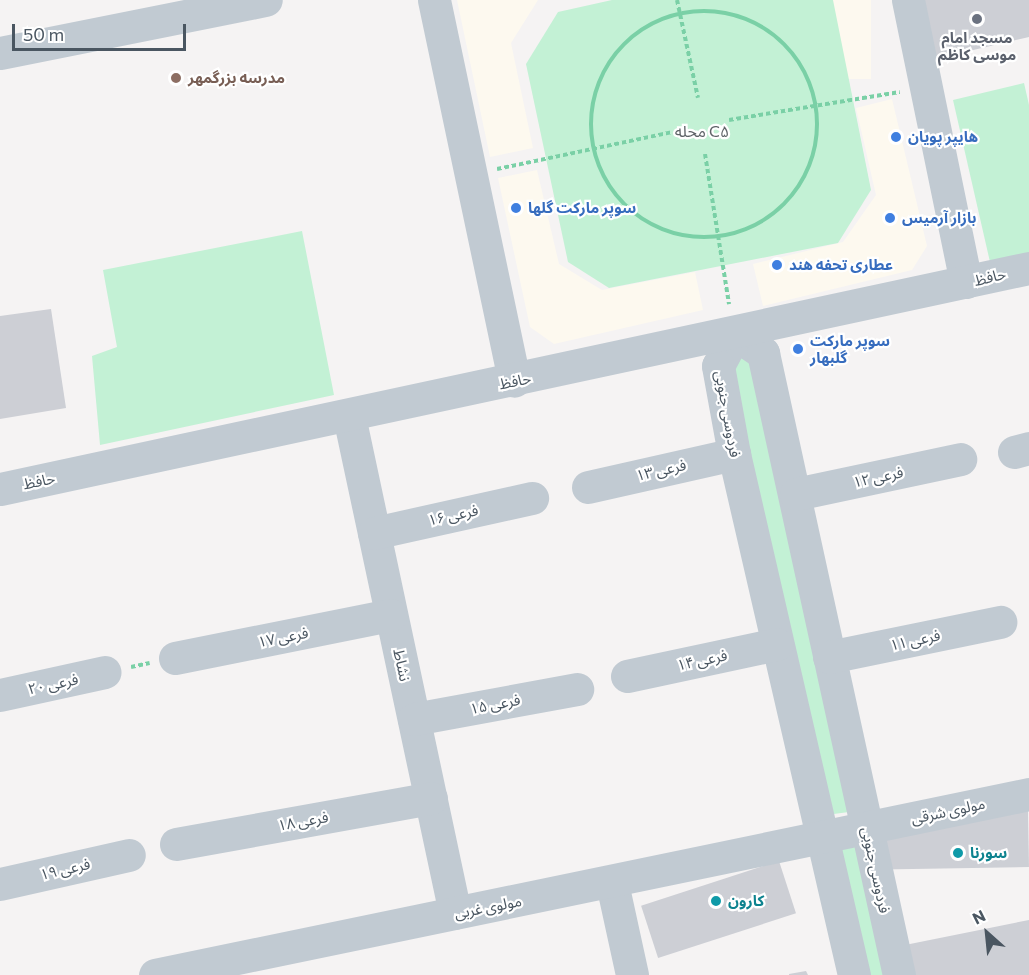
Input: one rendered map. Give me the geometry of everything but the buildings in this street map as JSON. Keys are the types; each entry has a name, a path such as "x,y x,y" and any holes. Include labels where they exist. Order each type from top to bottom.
{"street":[{"path":"0,54 266,0"},
{"path":"434,0 514,381"},
{"path":"908,0 966,282"},
{"name":"حافظ","path":"0,489 735,334 1029,268"},
{"name":"فردوسی جنوبی","path":"854,975 734,454 718,366 735,334 763,353 796,494 829,657 899,975"},
{"name":"نشاط","path":"349,416 455,913"},
{"name":"فرعی ۱۳","path":"588,487 734,454"},
{"name":"فرعی ۱۲","path":"796,494 960,459"},
{"name":"فرعی ۱۶","path":"374,533 532,498"},
{"name":"فرعی ۱۷","path":"175,658 391,615"},
{"name":"فرعی ۱۱","path":"829,657 1000,622"},
{"name":"فرعی ۱۴","path":"627,675 777,644"},
{"name":"فرعی ۲۰","path":"0,695 105,672"},
{"name":"فرعی ۱۵","path":"414,719 577,689"},
{"name":"مولوی شرقی","path":"821,838 1029,794"},
{"name":"فرعی ۱۸","path":"176,844 431,798"},
{"name":"مولوی غربی","path":"155,975 612,883 821,838"},
{"name":"فرعی ۱۹","path":"0,884 129,855"},
{"path":"612,883 632,975"}],"path":[{"path":"677,0 698,98"},
{"path":"716,11 751,21 781,40 803,68 815,102 817,139 805,175 783,204 753,226 717,236 684,235 652,225 625,206 605,180 593,149 591,113 597,90 619,49 647,26 680,13 716,11"},
{"path":"729,120 815,102 927,88"},
{"path":"471,174 673,132"},
{"path":"705,154 735,334"},
{"path":"105,672 175,658"}],"shaded area":[{"path":"457,0 538,0 511,43 533,148 490,157"},
{"path":"833,0 871,0 871,79 833,79"},
{"name":"بازار آرمیس","path":"892,99 927,246 912,270 763,306 753,264 843,242 876,195 856,108"},
{"path":"537,170 559,264 602,290 695,272 703,310 554,344 530,327 498,178"}],"green space":[{"path":"612,0 833,0 871,190 838,243 609,288 568,262 526,64 558,12"},
{"path":"1024,83 1029,105 1029,253 990,262 953,100"},
{"path":"302,231 334,395 100,445 92,356 117,347 103,270"},
{"path":"735,351 748,354 849,812 826,815 728,365"},
{"path":"860,843 890,975 869,975 840,848"}],"place":[{"name":"مسجد امام موسی کاظم","path":"977,19"},
{"name":"مدرسه بزرگمهر","path":"176,78"},
{"name":"هایپر پویان","path":"896,137"},
{"name":"سوپر مارکت گلها","path":"516,208"},
{"name":"بازار آرمیس","path":"890,218"},
{"name":"عطاری تحفه هند","path":"777,265"},
{"name":"سوپر مارکت گلبهار","path":"798,349"},
{"name":"سورنا","path":"958,853"},
{"name":"کارون","path":"716,901"}],"district":[{"name":"محله C۵","path":"702,131"}]}
